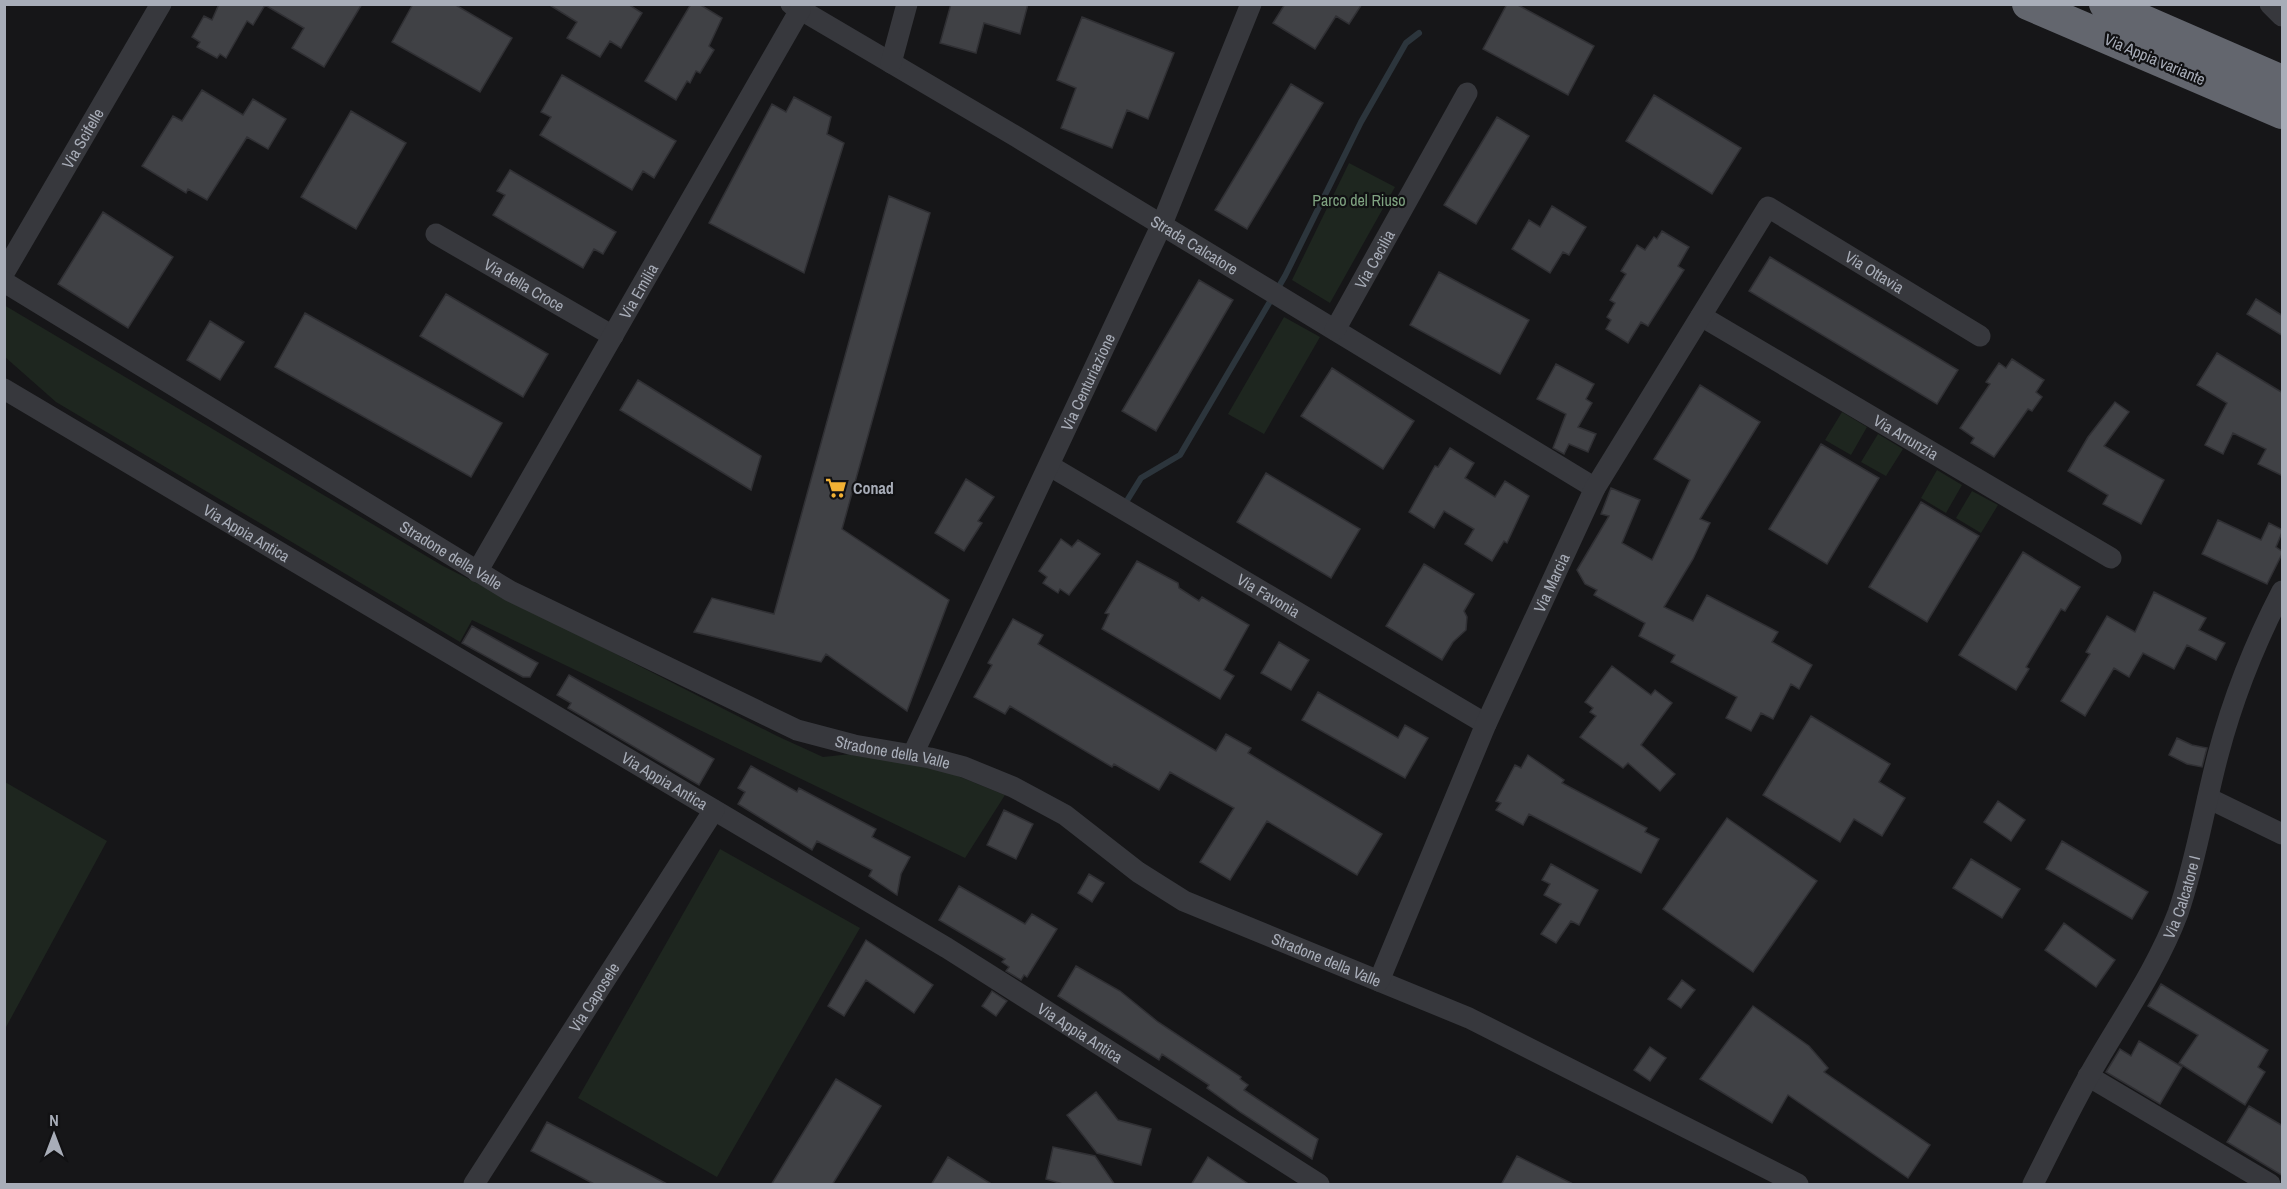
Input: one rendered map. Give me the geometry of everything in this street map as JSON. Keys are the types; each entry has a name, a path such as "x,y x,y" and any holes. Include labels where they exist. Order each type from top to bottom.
{"highway":[{"name":"Via Appia variante","path":"2028,4 2283,113"},
{"name":"Via Appia variante","path":"2105,4 2283,81"}],"street":[{"name":"Via Scifelle","path":"4,273 162,4"},
{"path":"891,63 908,4"},
{"name":"Via Centuriazione","path":"913,754 1162,224 1251,4"},
{"path":"2270,4 2283,16"},
{"name":"Strada Calcatore","path":"796,7 1162,224 1595,488"},
{"name":"Via Emilia","path":"477,572 613,336 796,7"},
{"name":"Via Cecilia","path":"1335,330 1467,93"},
{"name":"Via Marcia","path":"1379,981 1486,724 1595,488 1768,207"},
{"name":"Via Ottavia","path":"1768,207 1980,336"},
{"name":"Via della Croce","path":"436,234 613,336"},
{"name":"Stradone della Valle","path":"4,282 477,572 541,606 785,725 846,743 913,754 964,767 1027,793 1065,815 1138,872 1184,901 1518,1041 1798,1185"},
{"name":"Via Arrunzia","path":"1701,316 2111,558"},
{"path":"4,378 12,394"},
{"name":"Via Appia Antica","path":"12,394 947,948 1319,1185"},
{"name":"Via Favonia","path":"1050,466 1486,724"},
{"name":"Via Calcatore I","path":"2033,1185 2088,1076 2150,974 2168,935 2192,869 2222,743 2240,686 2283,591"},
{"path":"2208,798 2283,834"},
{"name":"Via Caposele","path":"474,1185 714,810"},
{"path":"2088,1076 2270,1185"}],"green space":[{"name":"Parco del Riuso","path":"1349,163 1395,187 1330,303 1292,280"},
{"path":"4,305 443,566 777,736 823,757 851,754 943,770 1005,795 965,858 472,620 460,642 56,402 5,357"},
{"path":"1284,317 1320,337 1264,434 1228,414"},
{"path":"1842,412 1867,427 1851,455 1825,440"},
{"path":"1878,434 1903,449 1886,476 1861,462"},
{"path":"1937,470 1962,485 1946,513 1921,498"},
{"path":"1972,491 1998,505 1981,533 1956,518"},
{"path":"5,782 107,841 5,1029"},
{"path":"720,849 860,928 717,1177 578,1098"}],"building":[{"path":"219,4 362,4 324,67 292,48 304,28 265,5 253,25 247,21 226,58 220,54 217,58 197,47 200,42 192,37 204,16 212,20"},
{"path":"413,4 454,4 512,38 480,92 392,42"},
{"path":"548,4 628,4 642,13 621,48 610,41 600,57 567,38 577,22"},
{"path":"691,4 699,4 722,18 709,46 714,50 700,73 696,71 690,83 687,81 676,100 645,81"},
{"path":"951,4 1028,4 1020,34 984,23 976,53 940,43"},
{"path":"1285,4 1362,4 1349,24 1336,16 1315,49 1273,23"},
{"path":"1507,4 1516,4 1594,46 1568,95 1483,49"},
{"path":"1082,17 1174,53 1148,119 1127,110 1112,148 1061,128 1076,88 1057,80"},
{"path":"562,75 676,141 654,178 643,171 632,190 540,135 551,117 541,112"},
{"path":"1291,84 1323,103 1247,229 1215,210"},
{"path":"202,90 243,115 253,99 286,119 268,149 247,137 207,200 188,189 186,193 142,166 173,116 182,121"},
{"path":"1654,95 1741,148 1712,194 1626,141"},
{"path":"794,97 831,117 827,134 844,143 804,273 709,223 772,104 786,112"},
{"path":"351,111 406,143 356,229 301,197"},
{"path":"1497,117 1529,136 1476,224 1444,205"},
{"path":"510,170 616,232 603,254 594,249 583,268 493,215 505,195 497,191"},
{"path":"889,196 930,213 842,529 949,600 907,711 826,654 821,662 694,632 712,598 774,614"},
{"path":"1552,206 1586,227 1569,255 1563,252 1550,273 1512,249 1529,220 1540,227"},
{"path":"103,212 173,257 128,328 58,284"},
{"path":"1662,231 1689,247 1678,266 1684,270 1648,326 1641,322 1628,343 1606,329 1611,320 1607,317 1615,303 1610,300 1626,274 1621,271 1637,245 1645,250 1654,237 1657,239"},
{"path":"1770,257 1958,370 1937,404 1749,291"},
{"path":"1439,272 1529,320 1500,374 1410,325"},
{"path":"1199,280 1233,300 1156,431 1122,411"},
{"path":"446,294 548,354 523,397 420,336"},
{"path":"2256,299 2283,316 2283,336 2247,314"},
{"path":"305,313 502,423 471,477 275,367"},
{"path":"210,321 244,342 220,380 187,360"},
{"path":"2217,353 2283,393 2283,476 2258,464 2266,449 2233,433 2223,454 2205,445 2227,403 2197,385"},
{"path":"2012,359 2044,380 2036,392 2042,397 2032,411 2028,409 1994,457 1971,443 1974,438 1960,428 1990,384 1986,382 1999,363 2006,368"},
{"path":"1556,364 1594,384 1586,399 1592,403 1578,427 1596,434 1588,452 1569,444 1564,454 1553,448 1566,414 1537,399"},
{"path":"1332,368 1414,421 1383,469 1301,416"},
{"path":"638,380 761,456 751,490 620,410"},
{"path":"1700,385 1760,422 1700,519 1710,523 1693,559 1664,607 1693,621 1707,595 1778,632 1772,642 1812,665 1799,689 1791,684 1773,719 1761,713 1751,731 1726,718 1737,697 1671,662 1675,655 1639,636 1645,623 1594,595 1597,590 1585,584 1577,570 1609,516 1601,514 1611,488 1640,500 1622,543 1652,560 1690,480 1654,459"},
{"path":"2115,402 2129,412 2104,446 2164,480 2141,524 2103,504 2108,495 2068,471 2088,437"},
{"path":"1821,444 1879,478 1827,564 1769,529"},
{"path":"1450,448 1474,463 1465,478 1495,497 1505,481 1529,496 1507,543 1504,541 1492,561 1465,544 1474,529 1444,511 1434,528 1409,512 1435,466 1438,467"},
{"path":"1266,473 1360,529 1331,578 1237,522"},
{"path":"966,479 994,497 978,521 982,523 964,551 935,533"},
{"path":"1921,502 1979,536 1927,622 1869,587"},
{"path":"2218,520 2261,540 2269,523 2283,530 2276,547 2283,552 2267,584 2202,554"},
{"path":"1061,539 1072,547 1078,540 1100,554 1069,595 1060,589 1058,593 1043,583 1047,577 1039,571"},
{"path":"2023,552 2080,587 2065,611 2061,609 2026,667 2029,669 2016,690 1959,655"},
{"path":"1137,561 1178,583 1179,588 1199,601 1202,597 1249,625 1224,670 1234,676 1220,699 1102,629 1109,614 1105,613"},
{"path":"1424,564 1474,594 1464,611 1467,617 1466,630 1453,642 1442,660 1386,626"},
{"path":"2154,592 2206,618 2199,630 2225,643 2216,660 2187,645 2174,669 2143,653 2129,677 2114,668 2085,716 2061,701 2090,654 2086,652 2107,616 2135,632"},
{"path":"1013,619 1043,635 1038,644 1216,751 1226,734 1251,748 1248,753 1382,834 1357,875 1267,821 1230,880 1200,862 1234,808 1170,772 1159,790 1114,764 1112,767 1010,706 1005,714 974,697 992,665 988,663"},
{"path":"472,626 538,663 530,677 523,677 462,643"},
{"path":"1279,642 1309,660 1291,690 1261,673"},
{"path":"1612,666 1651,695 1655,690 1672,703 1641,745 1675,774 1660,791 1628,763 1623,768 1580,737 1596,716 1590,712 1593,708 1585,702"},
{"path":"569,675 714,759 699,785 568,708 571,703 557,695"},
{"path":"1318,692 1398,738 1405,725 1428,738 1405,778 1302,720"},
{"path":"1811,716 1890,764 1879,782 1905,798 1882,836 1854,819 1840,842 1763,795"},
{"path":"2177,738 2192,745 2207,748 2202,767 2187,764 2169,755"},
{"path":"1528,755 1564,780 1562,783 1647,828 1645,832 1659,839 1641,873 1529,814 1523,825 1496,810 1501,803 1496,801 1515,765 1521,768"},
{"path":"751,766 797,792 799,788 876,829 872,837 910,857 901,874 897,895 869,876 872,870 817,841 812,850 738,804 745,792 738,788"},
{"path":"1998,801 2025,820 2011,841 1984,822"},
{"path":"1004,810 1033,824 1016,859 987,845"},
{"path":"1727,818 1817,881 1753,972 1663,909"},
{"path":"2062,841 2148,892 2132,919 2046,869"},
{"path":"1971,859 2020,889 2002,918 1953,888"},
{"path":"1551,864 1598,890 1579,925 1571,921 1556,943 1541,934 1561,904 1544,895 1550,884 1542,880"},
{"path":"1089,874 1104,883 1092,902 1078,893"},
{"path":"959,886 1025,924 1032,914 1057,929 1027,977 1024,975 1021,980 1006,971 1009,967 1002,962 1005,959 939,920"},
{"path":"2064,923 2115,960 2096,987 2045,950"},
{"path":"866,940 933,985 914,1013 866,980 844,1016 828,1006"},
{"path":"1076,966 1120,991 1158,1022 1241,1077 1240,1079 1248,1085 1244,1090 1318,1139 1312,1159 1240,1112 1207,1088 1209,1085 1162,1054 1159,1060 1058,996"},
{"path":"1682,980 1695,990 1681,1008 1668,999"},
{"path":"2161,984 2268,1050 2258,1067 2265,1072 2245,1105 2179,1063 2198,1035 2148,1006"},
{"path":"992,991 1007,1001 996,1016 982,1006"},
{"path":"1753,1006 1809,1046 1828,1068 1824,1072 1930,1145 1908,1178 1788,1095 1772,1123 1700,1079"},
{"path":"2139,1041 2182,1067 2160,1104 2106,1072 2120,1049 2131,1056"},
{"path":"1650,1047 1666,1058 1650,1081 1634,1070"},
{"path":"836,1079 881,1106 832,1185 771,1185"},
{"path":"1096,1092 1118,1120 1151,1129 1141,1165 1097,1153 1067,1115"},
{"path":"2249,1106 2283,1126 2283,1176 2227,1142"},
{"path":"547,1122 669,1185 596,1185 531,1151"},
{"path":"1053,1147 1095,1156 1115,1185 1066,1185 1046,1179"},
{"path":"1517,1156 1575,1185 1501,1185"},
{"path":"948,1157 993,1185 931,1185"},
{"path":"1208,1157 1250,1185 1191,1185"}],"waterway":[{"path":"1128,499 1141,478 1180,455 1285,276 1361,122 1406,43 1419,33"}],"place":[{"name":"Conad","path":"836,488"}]}
